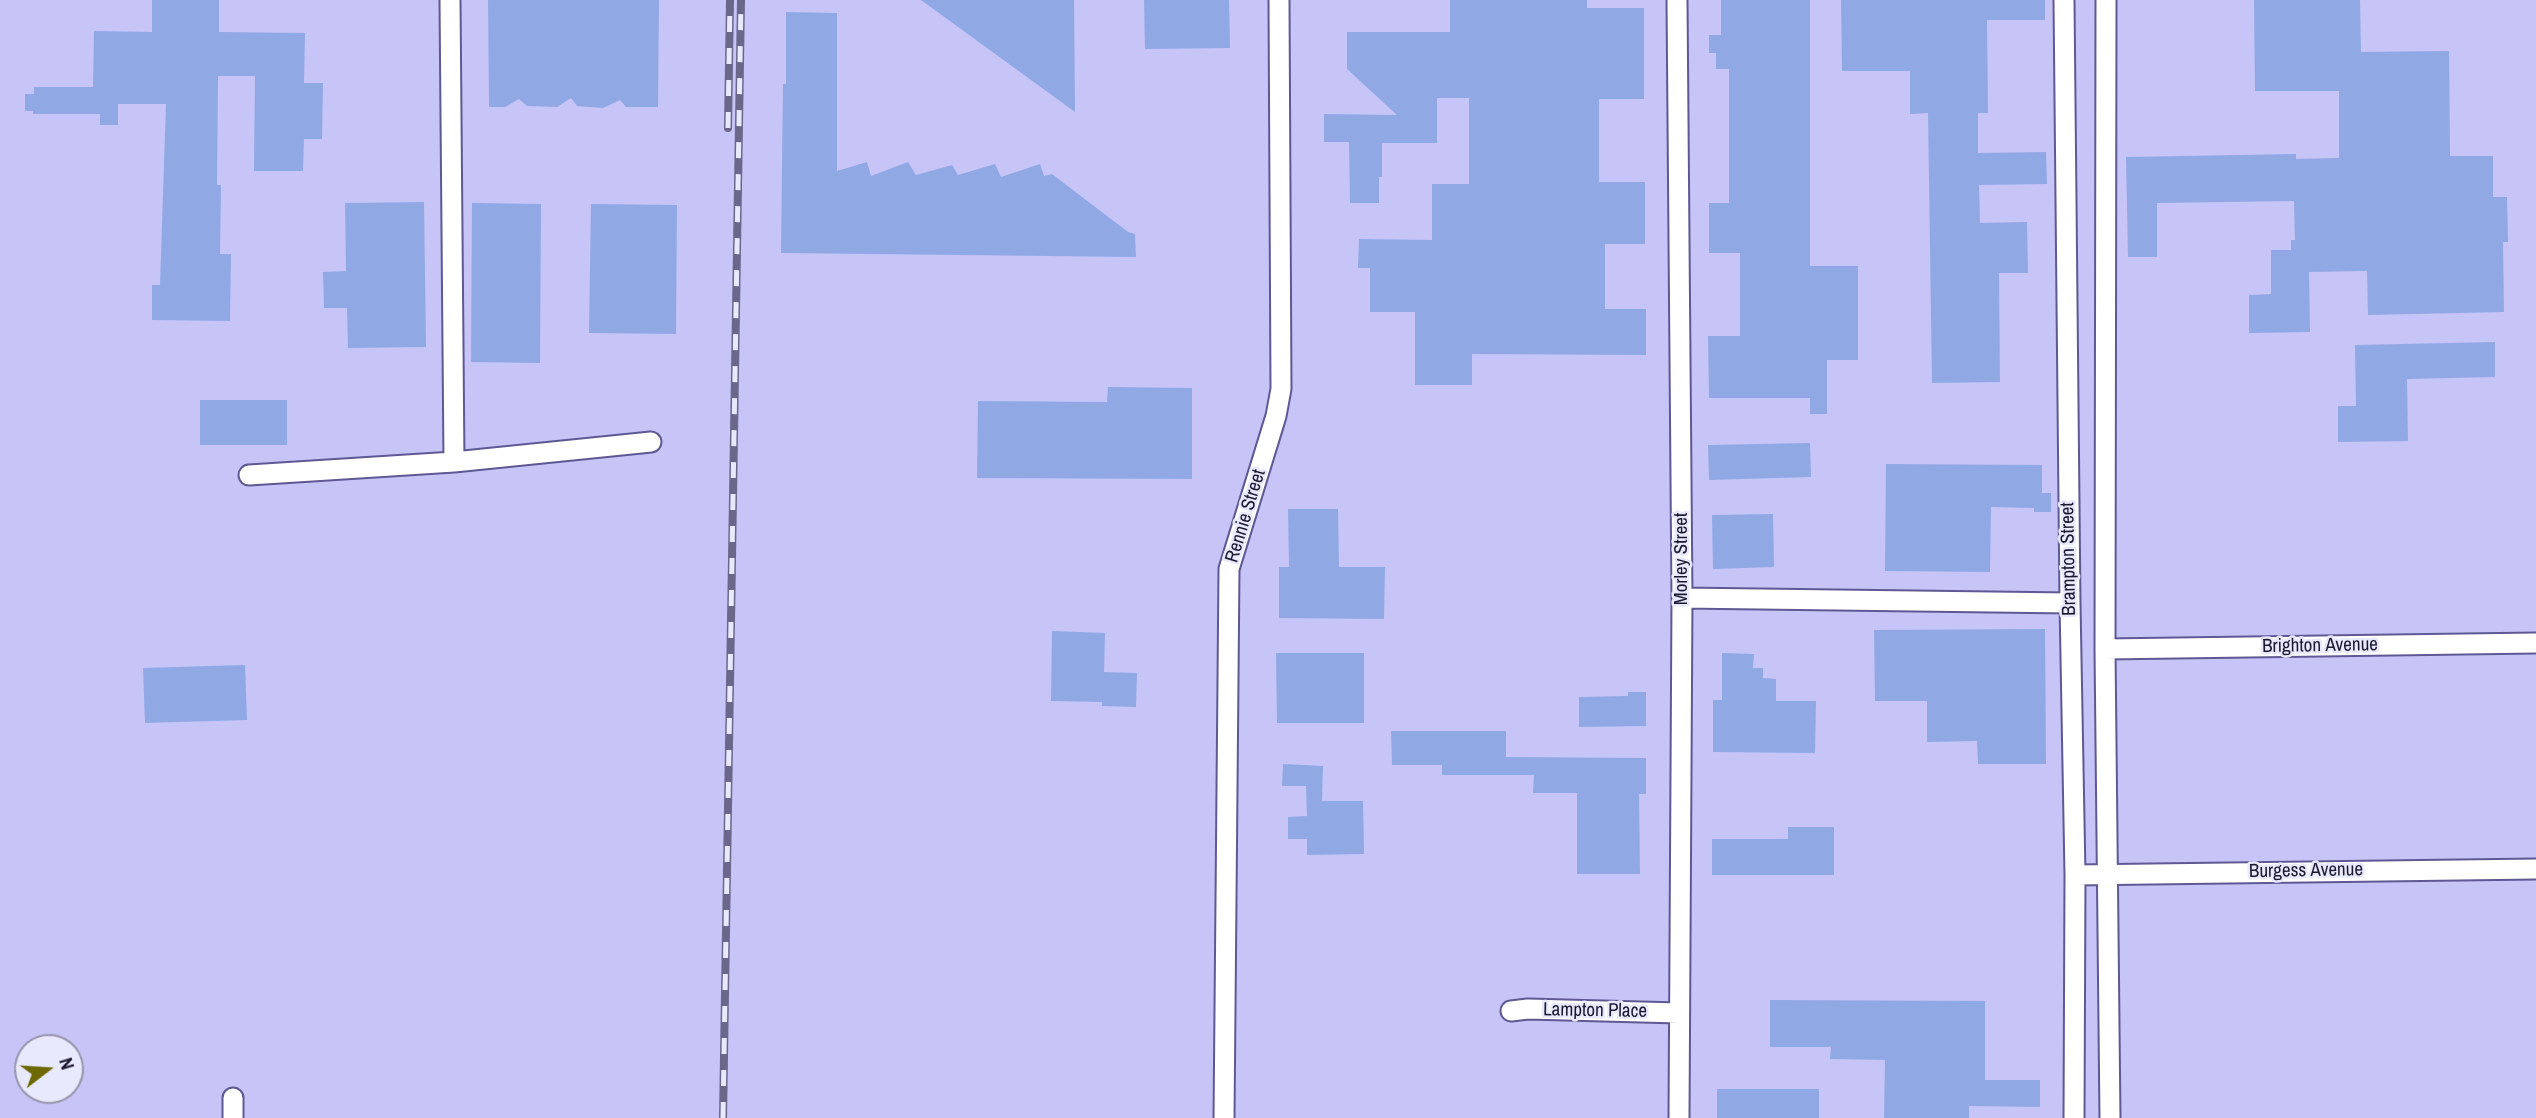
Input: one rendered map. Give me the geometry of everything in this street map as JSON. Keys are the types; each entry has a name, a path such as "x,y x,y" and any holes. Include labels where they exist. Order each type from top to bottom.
{"street":[{"path":"450,0 454,462"},
{"name":"Rennie Street","path":"1224,1118 1229,569 1276,416 1281,389 1279,0"},
{"name":"Morley Street","path":"1677,0 1682,598 1679,1118"},
{"name":"Brampton Street","path":"2064,0 2075,875 2074,1118"},
{"name":"Brampton Street","path":"2106,0 2105,649 2110,1118"},
{"path":"249,475 454,462 651,442"},
{"path":"1682,598 2070,603"},
{"name":"Brighton Avenue","path":"2105,649 2536,643"},
{"name":"Burgess Avenue","path":"2075,875 2536,869"},
{"name":"Lampton Place","path":"1511,1011 1528,1009 1679,1013"},
{"path":"233,1098 233,1118"}],"building":[{"path":"152,0 219,0 219,32 305,33 304,83 323,83 322,139 304,139 303,171 254,171 255,76 218,76 217,185 221,185 220,254 231,254 230,321 152,320 152,285 160,285 166,104 118,104 118,125 100,125 100,114 33,114 33,111 25,111 25,94 34,94 34,87 93,87 94,31 152,32"},
{"path":"488,0 659,0 658,107 626,107 620,100 603,108 577,106 571,98 557,107 527,106 519,99 505,107 489,107"},
{"path":"921,0 1074,0 1075,112"},
{"path":"1144,0 1229,0 1230,48 1145,49"},
{"path":"1450,0 1587,0 1587,8 1644,8 1644,99 1599,99 1599,182 1645,182 1645,244 1605,244 1605,309 1646,309 1646,355 1472,354 1472,385 1415,385 1415,312 1370,312 1370,268 1358,268 1359,239 1432,240 1432,184 1469,184 1469,98 1437,98 1437,143 1382,143 1379,203 1350,203 1349,142 1324,142 1324,114 1397,115 1347,69 1347,32 1450,32"},
{"path":"1721,0 1810,0 1810,266 1858,266 1858,360 1827,360 1827,414 1810,414 1810,398 1709,398 1708,336 1740,336 1740,253 1709,253 1709,203 1729,203 1729,69 1716,69 1716,53 1709,53 1709,35 1721,35"},
{"path":"1841,0 2045,0 2045,20 1987,20 1988,113 1978,113 1978,153 2046,152 2047,184 1979,185 1980,223 2027,222 2028,273 1999,273 2000,382 1932,383 1928,113 1910,114 1910,71 1842,71"},
{"path":"2254,0 2360,0 2361,52 2449,51 2450,156 2493,156 2493,197 2507,197 2508,242 2503,242 2504,312 2368,315 2367,271 2309,272 2310,332 2249,333 2249,295 2271,294 2271,250 2291,250 2291,240 2295,240 2294,201 2157,203 2157,257 2128,257 2126,157 2296,154 2296,159 2339,158 2339,91 2255,91"},
{"path":"786,12 837,13 837,171 867,162 871,176 908,162 916,175 952,165 958,175 995,164 1001,177 1040,164 1044,176 1052,174 1128,232 1135,234 1136,257 781,253"},
{"path":"424,202 426,347 348,348 347,308 324,308 323,272 346,271 345,203"},
{"path":"472,203 541,204 540,363 471,362"},
{"path":"591,204 677,205 676,334 589,333"},
{"path":"2495,342 2495,377 2407,379 2408,441 2338,442 2338,406 2356,406 2355,345"},
{"path":"1108,387 1192,388 1192,479 977,478 978,401 1107,402"},
{"path":"200,400 287,400 287,445 200,445"},
{"path":"1810,443 1811,477 1709,480 1708,445"},
{"path":"1886,464 2042,465 2042,493 2051,493 2051,512 2034,512 2034,508 1991,507 1990,572 1885,571"},
{"path":"1288,509 1338,509 1339,567 1385,567 1384,619 1279,618 1279,567 1289,567"},
{"path":"1773,514 1774,567 1713,569 1712,515"},
{"path":"2045,629 2046,764 1978,764 1977,741 1927,742 1927,701 1875,701 1874,630"},
{"path":"1052,631 1105,633 1104,672 1137,673 1136,707 1102,706 1102,702 1051,701"},
{"path":"1276,653 1364,653 1364,723 1277,723"},
{"path":"1722,653 1754,654 1753,668 1763,668 1763,678 1776,679 1776,701 1816,701 1815,753 1713,752 1713,700 1722,700"},
{"path":"245,665 247,720 145,723 143,668"},
{"path":"1628,692 1646,692 1646,726 1579,727 1579,697 1628,696"},
{"path":"1391,731 1506,731 1506,757 1646,758 1646,794 1639,794 1640,874 1577,874 1577,793 1533,793 1534,775 1442,775 1442,765 1392,765"},
{"path":"1283,764 1323,766 1322,801 1363,801 1364,854 1307,855 1307,839 1288,839 1288,817 1307,816 1306,786 1282,786"},
{"path":"1788,827 1834,827 1834,875 1712,875 1712,839 1788,839"},
{"path":"1770,1000 1985,1001 1985,1080 2040,1080 2040,1107 1969,1106 1969,1118 1884,1118 1885,1060 1830,1059 1831,1047 1770,1047"},
{"path":"1717,1089 1819,1089 1819,1118 1717,1118"}],"railway":[{"path":"728,128 730,0"},
{"path":"723,1118 741,0"}]}
